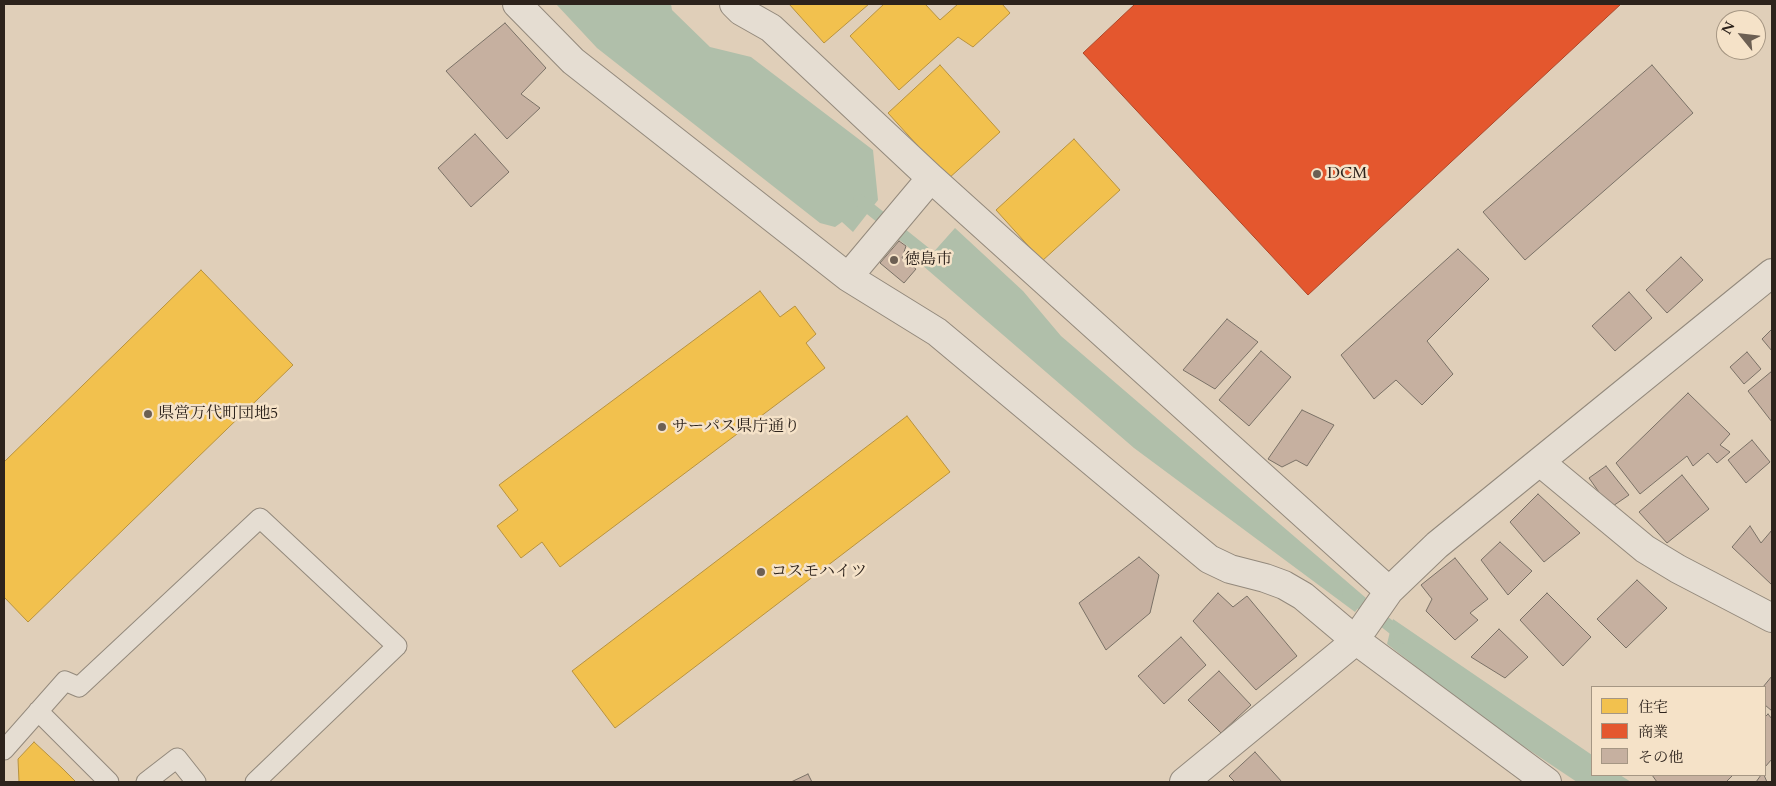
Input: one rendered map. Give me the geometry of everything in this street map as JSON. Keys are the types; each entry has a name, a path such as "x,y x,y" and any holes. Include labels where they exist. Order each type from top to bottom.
{"street":[{"path":"517,4 573,61 848,277 937,332 1209,559 1230,568 1284,585 1303,596 1359,633 1547,782"},
{"path":"734,4 741,11 771,28 931,178 1387,594"},
{"path":"848,277 931,178"},
{"path":"1184,782 1346,648 1387,594 1437,545 1772,273"},
{"path":"1540,462 1645,549 1678,569 1772,618"}],"lane":[{"path":"4,750 65,681 79,687 260,518 397,646 255,782"},
{"path":"38,711 109,782"},
{"path":"146,782 177,758 196,782"}],"shaded area":[{"path":"556,4 671,4 672,10 710,47 751,57 873,150 878,200 853,232 842,222 835,227 820,223 597,48"},
{"path":"955,228 1023,291 1061,336 1366,598 1355,612 1134,448 922,265"},
{"path":"1393,619 1591,754 1591,776 1622,776 1631,782 1577,782 1484,720 1387,644"}],"building: 住宅":[{"path":"789,4 869,4 824,43"},
{"path":"884,4 925,4 940,20 958,4 1002,4 1010,13 973,47 958,37 899,90 850,36"},
{"path":"940,65 1000,132 948,179 888,113"},
{"path":"1074,139 1120,190 1042,261 996,210"},
{"name":"県営万代町団地5","path":"201,270 293,365 28,622 4,597 4,462"},
{"name":"サーパス県庁通り","path":"760,291 780,317 795,306 816,334 806,343 825,368 560,567 542,542 521,558 497,526 518,510 499,485"},
{"name":"コスモハイツ","path":"907,416 950,472 615,728 572,671"},
{"path":"34,742 76,782 19,782 18,759"}],"building: 商業":[{"name":"DCM","path":"1135,4 1621,4 1308,295 1083,53"}],"building: その他":[{"path":"505,23 546,68 521,94 540,108 507,139 446,71"},
{"path":"1652,65 1693,113 1525,260 1483,212"},
{"path":"475,134 509,172 471,207 438,168"},
{"name":"徳島市","path":"899,241 906,246 902,258 916,269 904,283 880,263"},
{"path":"1458,249 1489,279 1427,341 1453,374 1422,405 1396,380 1374,399 1341,355"},
{"path":"1681,257 1703,280 1667,313 1646,290"},
{"path":"1629,292 1652,318 1615,351 1592,326"},
{"path":"1227,319 1258,342 1215,389 1183,370"},
{"path":"1772,329 1772,351 1762,339"},
{"path":"1261,351 1291,377 1249,426 1219,400"},
{"path":"1747,352 1761,369 1744,384 1730,367"},
{"path":"1772,371 1772,422 1748,391"},
{"path":"1688,393 1730,434 1720,445 1730,452 1717,463 1708,453 1693,466 1687,456 1640,494 1616,463"},
{"path":"1302,410 1334,425 1307,466 1296,460 1282,467 1268,459"},
{"path":"1752,440 1770,462 1746,483 1728,460"},
{"path":"1606,466 1629,495 1610,508 1589,478"},
{"path":"1682,475 1709,509 1667,543 1639,512"},
{"path":"1538,494 1580,533 1544,562 1510,522"},
{"path":"1750,526 1761,543 1772,530 1772,585 1732,547"},
{"path":"1500,542 1532,571 1508,595 1481,560"},
{"path":"1139,557 1159,575 1150,613 1106,650 1079,603"},
{"path":"1455,558 1488,599 1470,613 1478,620 1455,640 1426,611 1432,599 1421,585"},
{"path":"1637,580 1667,608 1626,648 1597,619"},
{"path":"1218,593 1233,607 1247,596 1297,656 1256,690 1193,621"},
{"path":"1547,593 1591,637 1563,666 1520,620"},
{"path":"1499,629 1528,657 1505,678 1471,657"},
{"path":"1181,637 1206,665 1164,704 1138,676"},
{"path":"1219,671 1251,705 1221,733 1188,700"},
{"path":"1772,676 1772,711 1766,706 1766,686 1764,686"},
{"path":"1768,714 1772,719 1772,759 1766,766 1766,716"},
{"path":"1255,752 1282,782 1235,782 1229,776"},
{"path":"808,774 812,782 791,782"},
{"path":"1653,776 1732,776 1726,782 1657,782"},
{"path":"1760,776 1764,776 1767,782 1756,782"}],"waterway":[{"path":"859,200 943,267"},
{"path":"1348,593 1405,638"}],"place":[{"name":"DCM","path":"1317,174"},
{"name":"徳島市","path":"894,260"},
{"name":"県営万代町団地5","path":"148,414"},
{"name":"サーパス県庁通り","path":"662,427"},
{"name":"コスモハイツ","path":"761,572"}]}
